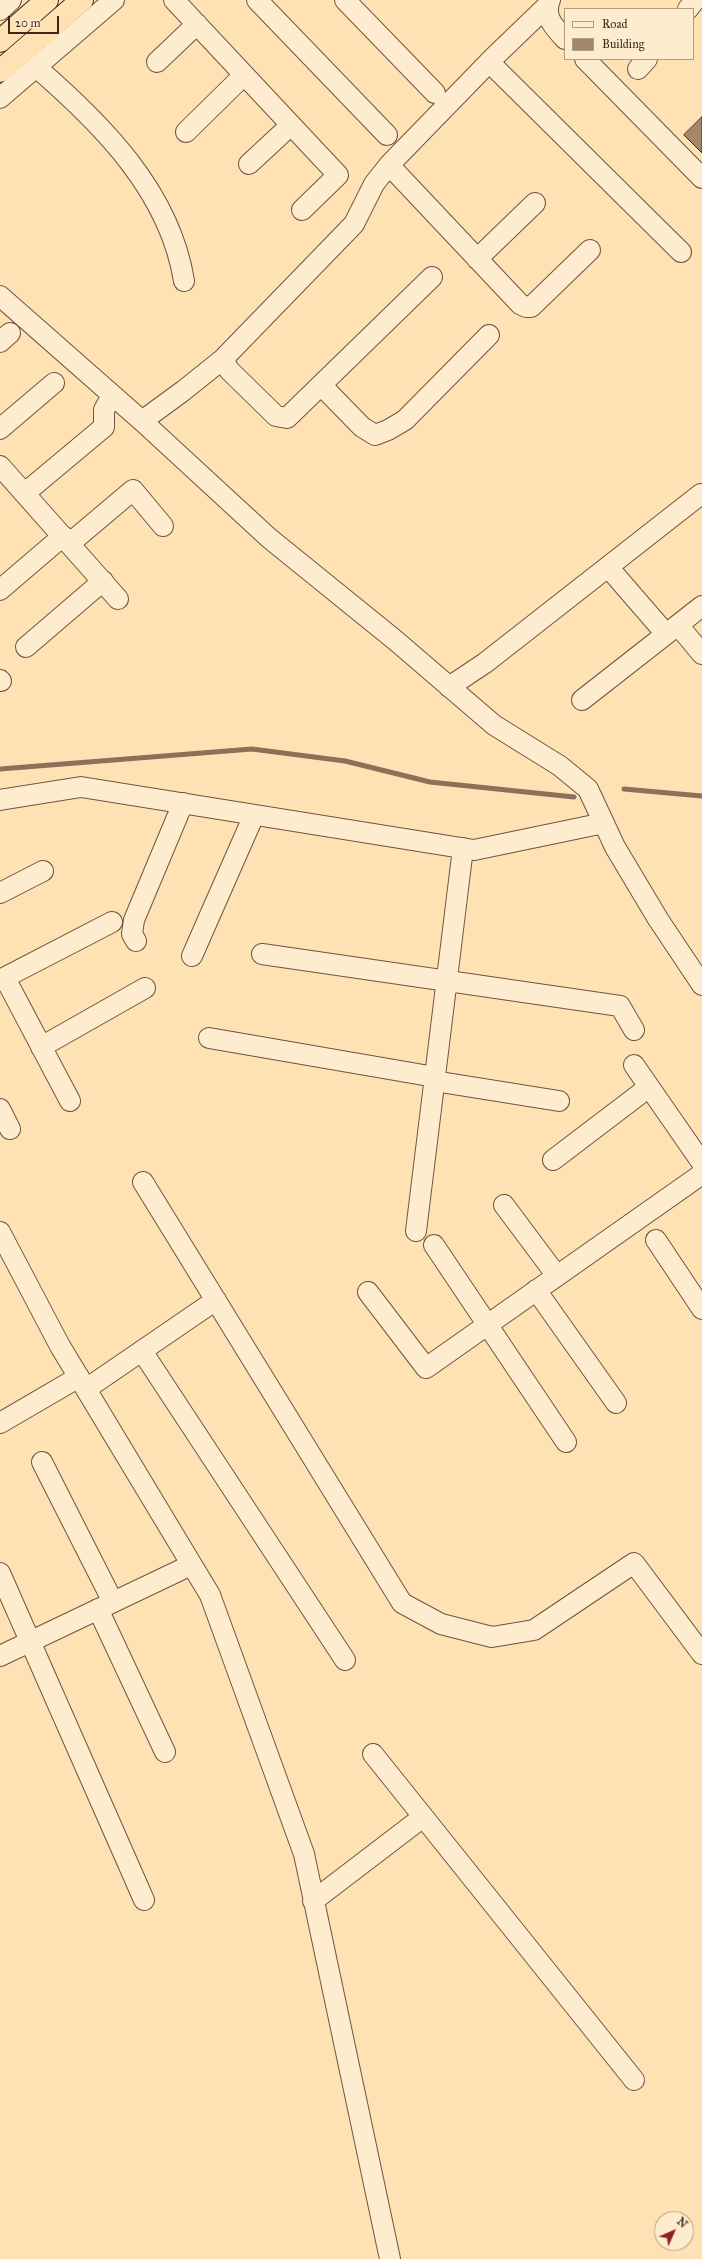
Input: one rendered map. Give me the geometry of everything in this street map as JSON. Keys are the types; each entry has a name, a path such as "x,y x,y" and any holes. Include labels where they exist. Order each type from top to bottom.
{"highway":[{"path":"0,41 47,0"},
{"path":"0,71 82,0"}],"street":[{"path":"0,10 11,0"},
{"path":"0,98 114,0"},
{"path":"174,0 338,175 302,210"},
{"path":"257,0 388,135"},
{"path":"344,0 435,93"},
{"path":"689,8 695,0"},
{"path":"549,3 550,22 564,38"},
{"path":"142,421 183,391 222,359 354,224 374,184 389,165 489,62 549,3"},
{"path":"157,62 197,24"},
{"path":"586,60 702,178"},
{"path":"489,62 681,252"},
{"path":"36,67 120,148 137,172 160,206 182,267 184,281"},
{"path":"186,132 244,75"},
{"path":"249,164 291,125"},
{"path":"389,165 520,304 526,307 531,306 590,250"},
{"path":"477,259 534,203"},
{"path":"222,359 229,370 276,416 287,418 432,277"},
{"path":"0,296 142,421 269,538 395,640 494,725 560,766 588,789 615,847 658,919 702,985"},
{"path":"321,385 362,427 375,434 388,430 405,420 489,335"},
{"path":"0,429 54,383"},
{"path":"24,493 104,427 104,410 112,395"},
{"path":"0,466 118,599"},
{"path":"0,590 133,490 163,526"},
{"path":"449,686 485,663 701,494"},
{"path":"608,567 672,630 702,654"},
{"path":"26,647 102,581"},
{"path":"582,700 702,606"},
{"path":"0,800 81,787 474,850 604,823"},
{"path":"136,942 132,934 134,920 182,803"},
{"path":"192,956 254,815"},
{"path":"416,1231 463,848"},
{"path":"0,893 43,871"},
{"path":"70,1101 2,979 112,922"},
{"path":"262,954 620,1006 634,1030"},
{"path":"41,1047 145,988"},
{"path":"209,1038 559,1101"},
{"path":"634,1065 702,1163"},
{"path":"553,1160 649,1087"},
{"path":"0,1109 10,1129"},
{"path":"368,1292 426,1368 702,1174"},
{"path":"143,1182 402,1603 441,1624 492,1637 534,1630 634,1563 702,1654"},
{"path":"504,1205 557,1276"},
{"path":"0,1232 60,1346 210,1595 304,1854 390,2259"},
{"path":"656,1240 702,1309"},
{"path":"434,1245 486,1326 566,1442"},
{"path":"536,1290 616,1403"},
{"path":"0,1423 82,1384 142,1351 216,1300"},
{"path":"142,1351 345,1660"},
{"path":"42,1462 106,1606 165,1752"},
{"path":"0,1656 191,1565"},
{"path":"0,1573 144,1900"},
{"path":"373,1754 634,2080"},
{"path":"314,1901 423,1817"}],"building":[{"path":"702,117 702,153 684,135"}],"waterway":[{"path":"0,769 252,749 345,761 430,782 574,797"},
{"path":"624,789 702,796"}]}
